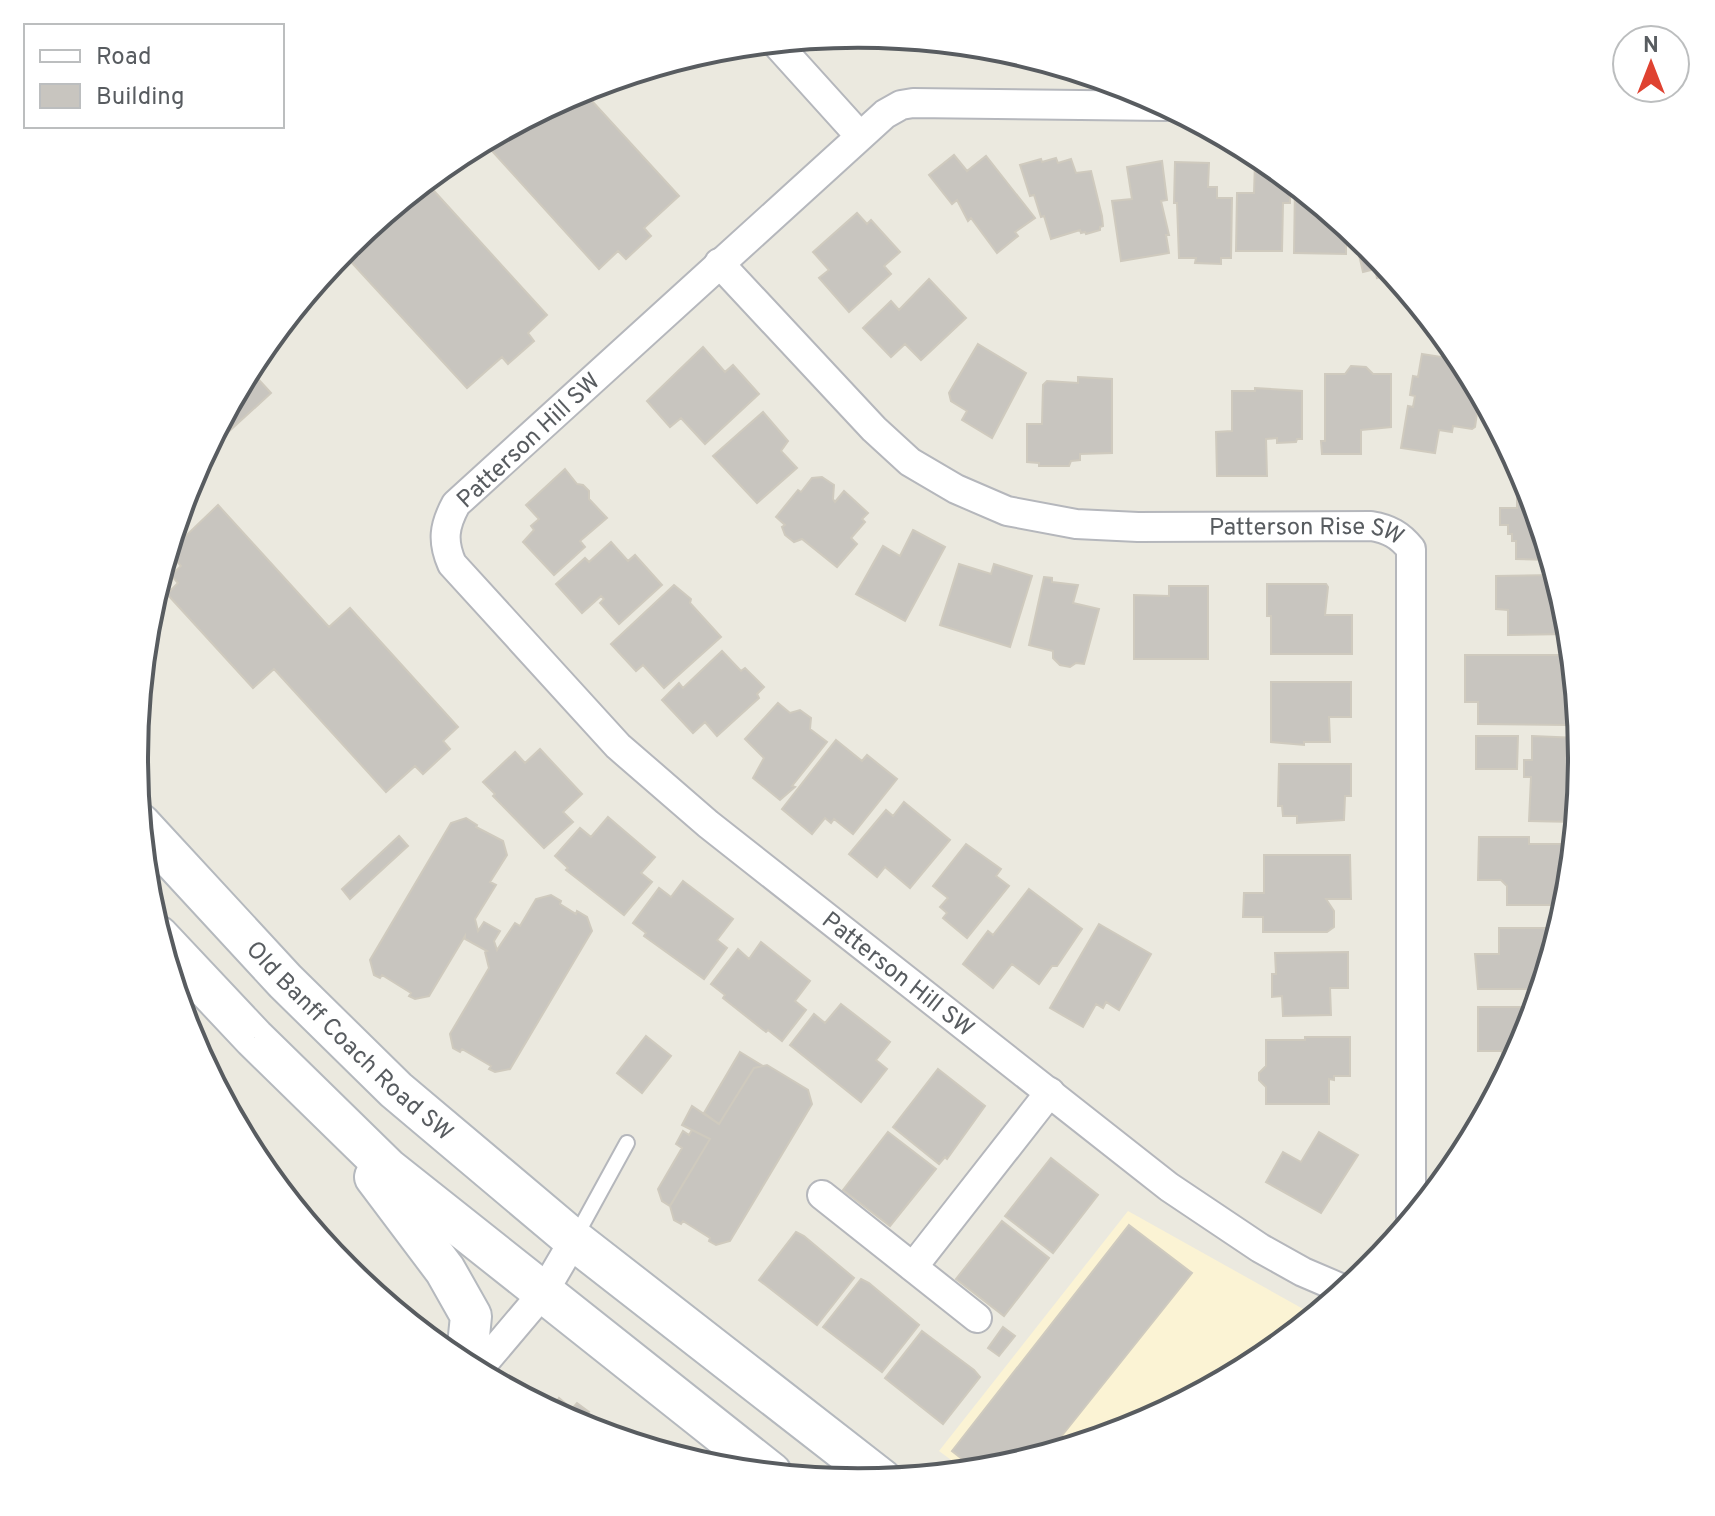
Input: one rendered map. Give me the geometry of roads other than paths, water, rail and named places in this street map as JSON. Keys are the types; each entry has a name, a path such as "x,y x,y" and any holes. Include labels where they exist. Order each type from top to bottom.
{"main road":[{"name":"Old Banff Coach Road SW","path":"153,838 243,937 347,1043 445,1133 574,1240 866,1468"},
{"path":"176,955 254,1038 388,1169 755,1460"},
{"path":"323,1107 445,1270 471,1316 468,1351"}],"street":[{"path":"784,52 859,135"},
{"name":"Patterson Hill SW","path":"1137,106 913,103 901,105 885,114 456,504 444,532 452,564 618,746 708,824 1120,1150 1221,1223 1303,1272 1333,1285"},
{"name":"Patterson Rise SW","path":"719,263 874,429 910,462 956,489 1007,511 1076,524 1138,527 1371,526 1385,528 1402,537 1411,549 1411,1202"},
{"path":"913,1267 1050,1092"},
{"path":"822,1195 977,1318"},
{"path":"485,1362 543,1293 574,1240"}],"lane":[{"path":"574,1240 627,1143"}]}
